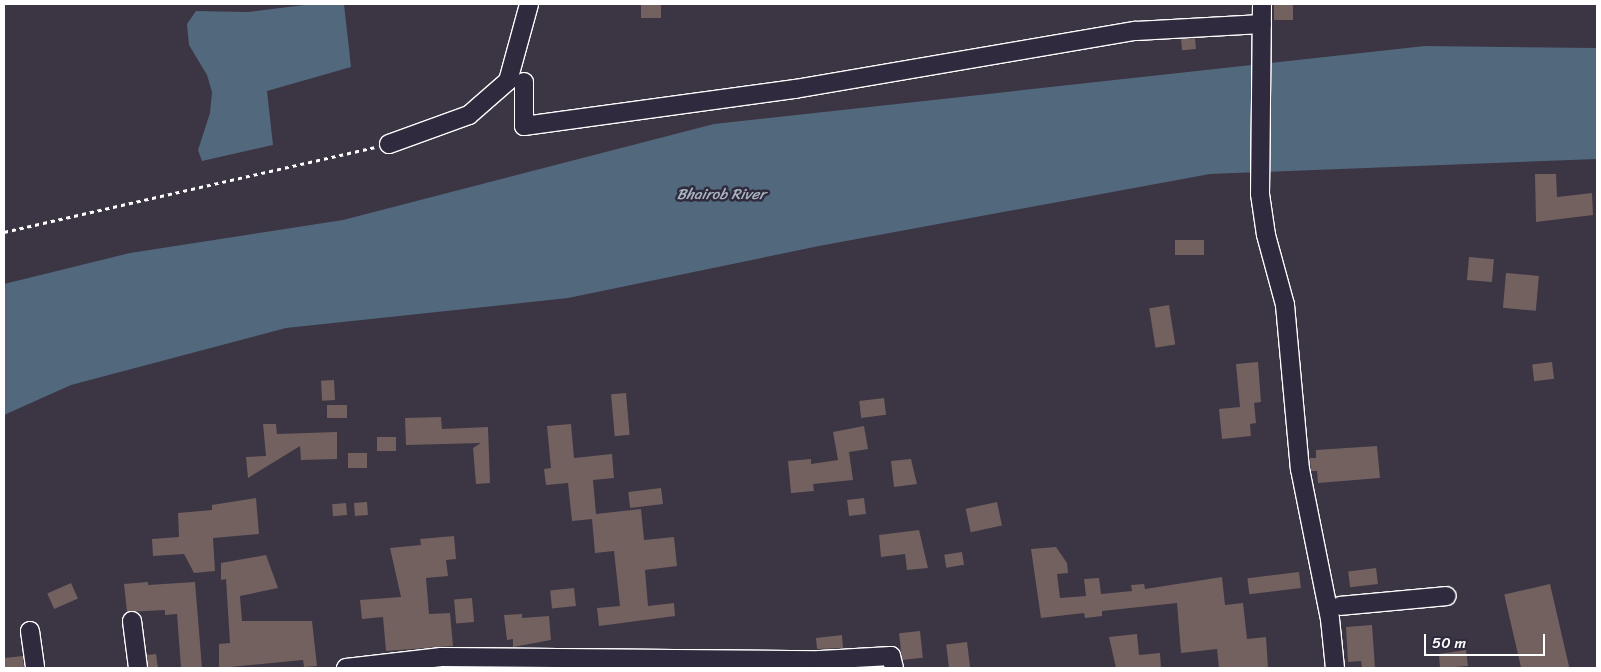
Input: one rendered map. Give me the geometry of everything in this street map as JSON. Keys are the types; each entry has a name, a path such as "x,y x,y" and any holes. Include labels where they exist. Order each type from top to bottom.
{"street":[{"path":"389,144 469,115 508,81 529,4"},
{"path":"1262,4 1260,194 1266,235 1286,305 1300,469 1330,619 1335,668"},
{"path":"524,82 524,126 796,89 1136,31 1262,24"},
{"path":"1340,606 1447,596"},
{"path":"132,622 138,668"},
{"path":"30,631 36,668"},
{"path":"346,668 441,662 820,664 891,656 894,668"}],"path":[{"path":"4,232 389,144"}],"water":[{"path":"312,4 344,4 351,67 267,91 273,145 202,161 198,150 210,113 212,92 207,75 189,45 187,24 196,11 248,12"},
{"name":"Bhairob River","path":"1425,46 1597,48 1597,159 1210,174 819,246 568,298 286,328 71,385 4,415 4,284 130,253 343,220 714,124"}],"building":[{"path":"641,4 661,4 661,18 641,18"},
{"path":"1274,4 1293,4 1293,20 1274,20"},
{"path":"1195,38 1196,49 1182,50 1181,39"},
{"path":"1535,174 1556,174 1557,197 1592,193 1593,215 1536,222"},
{"path":"1175,240 1204,240 1204,255 1175,255"},
{"path":"1469,257 1494,259 1492,282 1467,280"},
{"path":"1506,273 1539,276 1536,311 1503,308"},
{"path":"1169,305 1175,345 1156,348 1149,308"},
{"path":"1258,362 1261,402 1254,403 1256,423 1250,424 1251,436 1222,439 1219,409 1240,407 1236,364"},
{"path":"1552,362 1554,379 1534,381 1532,364"},
{"path":"334,380 335,400 322,401 321,381"},
{"path":"626,393 630,435 615,436 611,394"},
{"path":"884,398 886,415 861,418 859,401"},
{"path":"327,405 347,405 347,418 327,418"},
{"path":"441,417 442,429 488,427 490,483 476,484 473,448 481,443 406,445 405,418"},
{"path":"263,424 276,424 277,434 337,432 337,459 301,460 300,446 248,478 246,457 266,456"},
{"path":"571,424 574,458 612,454 614,478 593,480 596,514 641,509 644,540 674,537 677,566 645,570 648,606 674,603 675,616 599,626 597,608 620,606 614,551 595,553 592,519 572,521 568,483 546,485 544,469 551,468 547,426"},
{"path":"864,426 868,449 849,452 853,480 813,484 814,491 791,493 788,461 811,459 811,464 838,460 833,432"},
{"path":"377,437 396,437 396,451 377,451"},
{"path":"1377,446 1380,478 1318,483 1317,471 1311,471 1310,458 1316,458 1316,450"},
{"path":"348,453 367,453 367,468 348,468"},
{"path":"911,459 917,484 894,487 891,461"},
{"path":"661,488 663,504 630,508 628,492"},
{"path":"256,498 259,534 213,538 215,571 194,573 184,554 153,556 152,539 179,537 178,513 212,510 212,505"},
{"path":"864,498 866,514 849,516 847,500"},
{"path":"367,502 368,515 355,516 354,503"},
{"path":"997,502 1002,525 971,532 966,509"},
{"path":"346,503 347,515 333,516 332,504"},
{"path":"919,530 928,568 907,570 905,554 881,557 879,535"},
{"path":"454,536 456,559 446,560 448,576 426,578 429,614 450,613 453,646 386,651 383,617 362,619 360,600 401,597 390,548 421,545 420,539"},
{"path":"1056,547 1067,563 1068,573 1057,574 1060,598 1086,596 1084,579 1099,578 1101,594 1132,591 1131,585 1144,584 1145,589 1222,577 1225,605 1243,603 1247,639 1266,637 1268,668 1219,668 1217,649 1181,653 1177,603 1102,611 1102,616 1085,618 1084,613 1041,618 1031,549"},
{"path":"962,552 964,565 946,568 944,555"},
{"path":"266,555 278,588 240,596 242,621 312,621 317,666 304,667 303,660 219,668 219,644 230,643 226,579 221,580 221,563"},
{"path":"1376,568 1378,584 1350,587 1348,571"},
{"path":"1299,572 1301,588 1249,594 1247,578"},
{"path":"148,582 148,585 195,582 202,668 181,668 177,614 165,615 165,610 127,612 124,584"},
{"path":"71,583 78,599 54,609 47,594"},
{"path":"1550,584 1569,668 1521,668 1504,595"},
{"path":"574,588 576,606 552,608 550,591"},
{"path":"472,598 474,622 456,623 454,600"},
{"path":"522,614 522,618 549,616 551,640 513,647 513,639 507,640 504,615"},
{"path":"1372,625 1375,668 1362,668 1361,661 1348,662 1346,627"},
{"path":"920,631 923,658 902,660 899,633"},
{"path":"1137,634 1139,655 1160,653 1161,668 1116,668 1109,637"},
{"path":"842,635 843,648 817,649 816,638"},
{"path":"967,642 970,668 949,668 946,645"},
{"path":"1466,650 1468,666 1440,668 1439,654"},
{"path":"156,654 158,668 148,668 147,655"},
{"path":"23,656 24,668 4,668 4,658"}]}
